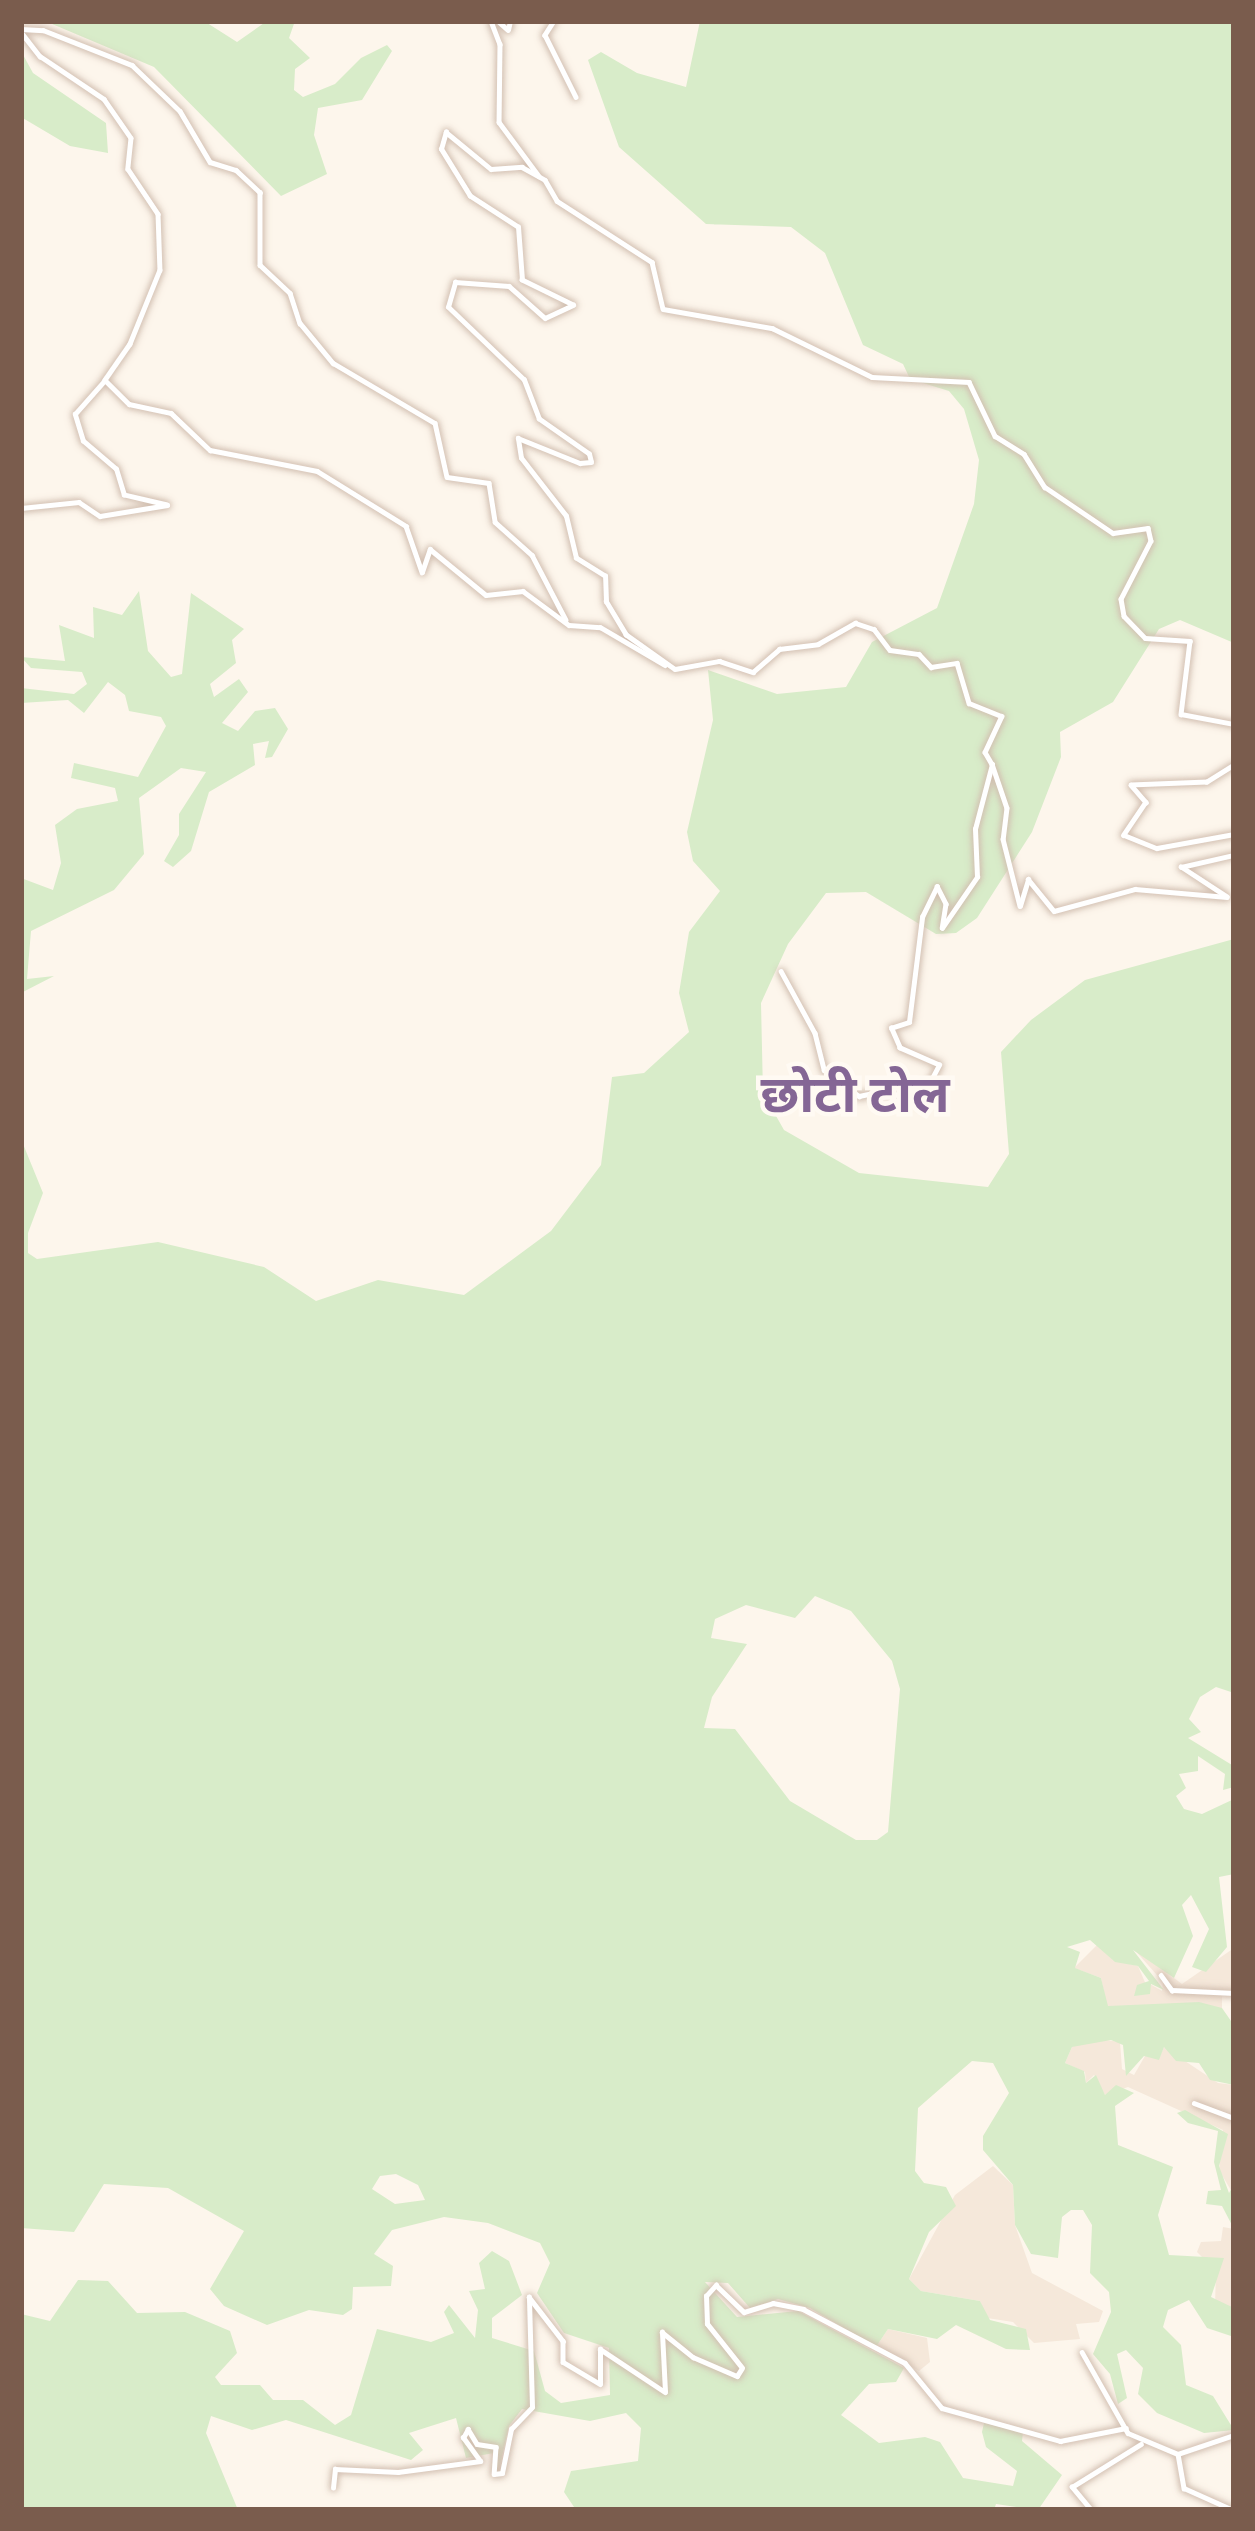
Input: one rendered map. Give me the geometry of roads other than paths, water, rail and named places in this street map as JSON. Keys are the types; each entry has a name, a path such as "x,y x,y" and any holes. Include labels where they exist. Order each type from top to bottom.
{"street":[{"path":"494,21 508,30 510,21"},
{"path":"494,21 500,44 499,122 557,201 655,265 663,309 772,328 872,377 969,382 994,436 1024,454 1046,487 1113,533 1148,528 1151,541 1121,599 1124,616 1145,638 1190,641 1180,715 1234,724"},
{"path":"554,21 544,35 576,97"},
{"path":"21,30 40,56 104,99 131,138 128,169 158,214 160,270 130,344 75,414 83,441 116,470 124,495 167,505 100,516 80,502 21,508"},
{"path":"21,30 54,33 131,65 180,111 210,162 236,170 260,192 260,265 290,292 300,322 333,363 435,423 447,477 489,483 495,522 532,555 569,625"},
{"path":"539,176 522,166 491,169 446,132 441,149 470,196 518,227 522,280 547,296 568,297 572,307 541,317 505,285 454,282 446,299 524,380 539,419 589,454 591,462 580,463 518,438 521,458 566,516 576,558 605,576 606,602 626,635 674,669"},
{"path":"105,380 128,404 171,413 210,450 317,472 406,526 422,572 430,549 486,595 523,591 569,625 600,627 674,669 719,662 753,672 778,650 818,644 855,623 874,629 890,650 919,654 931,667 956,663 969,703 1002,716 985,752 1007,808 1003,839 1016,904 1028,879 1054,911 1136,889 1231,896"},
{"path":"781,971 815,1033 824,1070 859,1096 925,1098 939,1065 899,1048 891,1028 909,1022 915,953 937,886 946,904 942,928 977,877 975,829 992,764"},
{"path":"1234,765 1207,782 1131,785 1145,800 1145,812 1124,835 1157,848 1234,834"},
{"path":"1231,896 1181,867 1234,855"},
{"path":"1161,1975 1172,1990 1234,1993"},
{"path":"1194,2103 1234,2118"},
{"path":"333,2488 334,2469 398,2472 480,2461 463,2438 468,2429 477,2444 496,2447 494,2474 502,2473 511,2428 532,2408 529,2297 563,2341 566,2365 600,2384 600,2349 665,2392 662,2332 693,2357 737,2376 742,2368 706,2324 706,2296 716,2285 744,2312 773,2303 803,2309 905,2363 942,2408 1060,2441 1126,2428"},
{"path":"1082,2352 1126,2428 1141,2444 1178,2454 1234,2435"},
{"path":"1091,2510 1072,2487 1141,2444"},
{"path":"1178,2454 1184,2488 1233,2510"}],"district":[{"name":"छोटी टोल","path":"855,1095"}]}
